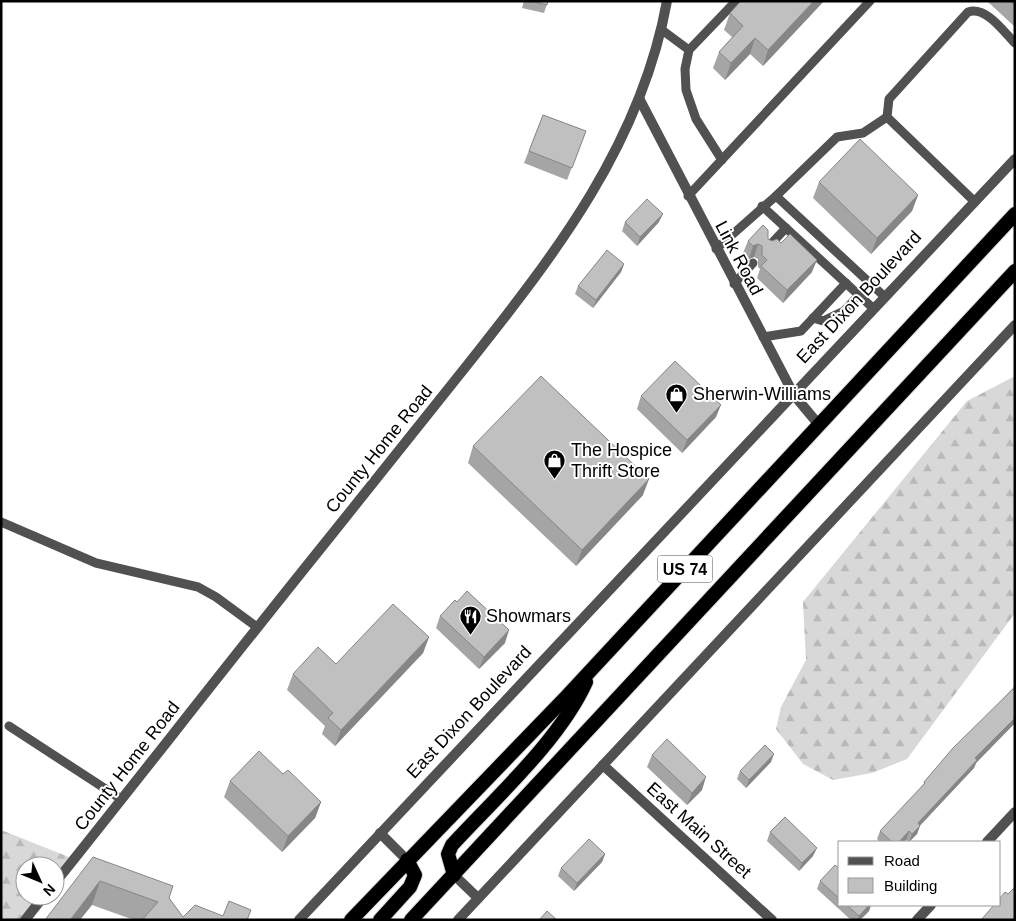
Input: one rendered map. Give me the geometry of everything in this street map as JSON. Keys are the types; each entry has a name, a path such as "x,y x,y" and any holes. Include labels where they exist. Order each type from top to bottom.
{"highway":[{"name":"US 74","path":"351,920 592,670 1015,214"},
{"name":"US 74","path":"411,920 1015,271"},
{"path":"454,875 448,854 452,845 570,714 592,670"},
{"path":"380,920 412,884 415,875 407,860"}],"street":[{"name":"County Home Road","path":"65,869 488,339 569,232 614,158 640,100 662,30 667,1"},
{"name":"Link Road","path":"640,100 688,196 794,395 819,425"},
{"name":"East Dixon Boulevard","path":"299,920 1015,160"},
{"path":"458,920 1015,325"},
{"name":"East Main Street","path":"603,765 772,920"},
{"path":"988,841 1015,812"},
{"path":"380,834 407,860"},
{"path":"454,875 478,898"},
{"path":"25,920 36,906"},
{"path":"917,920 929,906"}],"lane":[{"path":"722,160 696,120 686,90 685,69 689,50 736,1"},
{"path":"688,196 870,1"},
{"path":"716,248 762,206 776,196 837,138 863,133 887,117 889,99 968,12 976,11 985,14 1015,43"},
{"path":"662,30 689,50"},
{"path":"887,117 975,202"},
{"path":"776,196 885,298"},
{"path":"762,206 874,309"},
{"path":"768,247 786,228"},
{"path":"734,284 753,263"},
{"path":"763,337 800,331 846,284"},
{"path":"813,318 823,321 844,310 859,295"},
{"path":"1,522 96,562 198,587 216,597 257,627"},
{"path":"9,726 121,799"}],"green space":[{"path":"1015,376 1015,613 907,759 872,773 833,780 803,764 776,729 781,707 806,660 803,602 967,401"},
{"path":"1,830 74,859 65,870 65,856 15,856 15,906 36,906 25,920 1,920"}],"building":[{"path":"530,1 548,1 547,5"},
{"path":"741,1 814,1 768,50 755,38 731,63 719,52 743,26 730,13"},
{"path":"543,115 586,131 572,168 529,151"},
{"path":"860,139 918,195 877,238 819,182"},
{"path":"647,199 663,214 640,237 625,222"},
{"path":"763,225 768,230 768,239 772,241 777,239 781,243 790,234 817,260 787,290 761,266 767,260 762,255 762,246 758,244 753,246 748,241"},
{"path":"607,250 624,264 596,300 578,286"},
{"name":"Sherwin-Williams","path":"675,361 721,405 687,440 641,396"},
{"name":"The Hospice Thrift Store","path":"541,376 649,479 582,550 473,446"},
{"name":"Showmars","path":"467,591 509,630 484,657 440,616 455,600 457,602"},
{"path":"393,604 429,637 341,730 328,718 333,713 293,674 318,647 336,664"},
{"path":"1015,687 1015,718 975,758 977,760 918,823 920,826 912,834 909,831 900,841 891,841 880,831 925,783 953,748"},
{"path":"667,739 706,777 692,793 652,755"},
{"path":"765,745 774,754 749,780 740,771"},
{"path":"259,751 283,774 288,770 321,802 288,836 230,781"},
{"path":"785,817 817,848 802,863 770,832"},
{"path":"589,839 605,854 577,883 561,868"},
{"path":"93,857 173,886 169,898 183,917 195,905 223,916 229,901 251,910 247,920 142,920 158,902 100,881 70,920 45,920 56,906 65,906 65,894"},
{"path":"835,865 838,867 838,897 820,881"},
{"path":"1015,887 1015,917 1012,920 981,920 993,906 1001,906 1001,897 1005,892 1008,894"},
{"path":"848,906 868,906 859,916"},
{"path":"547,911 557,920 539,920"}],"place":[{"name":"Sherwin-Williams","path":"677,413"},
{"name":"The Hospice Thrift Store","path":"555,479"},
{"name":"Showmars","path":"470,635"}]}
